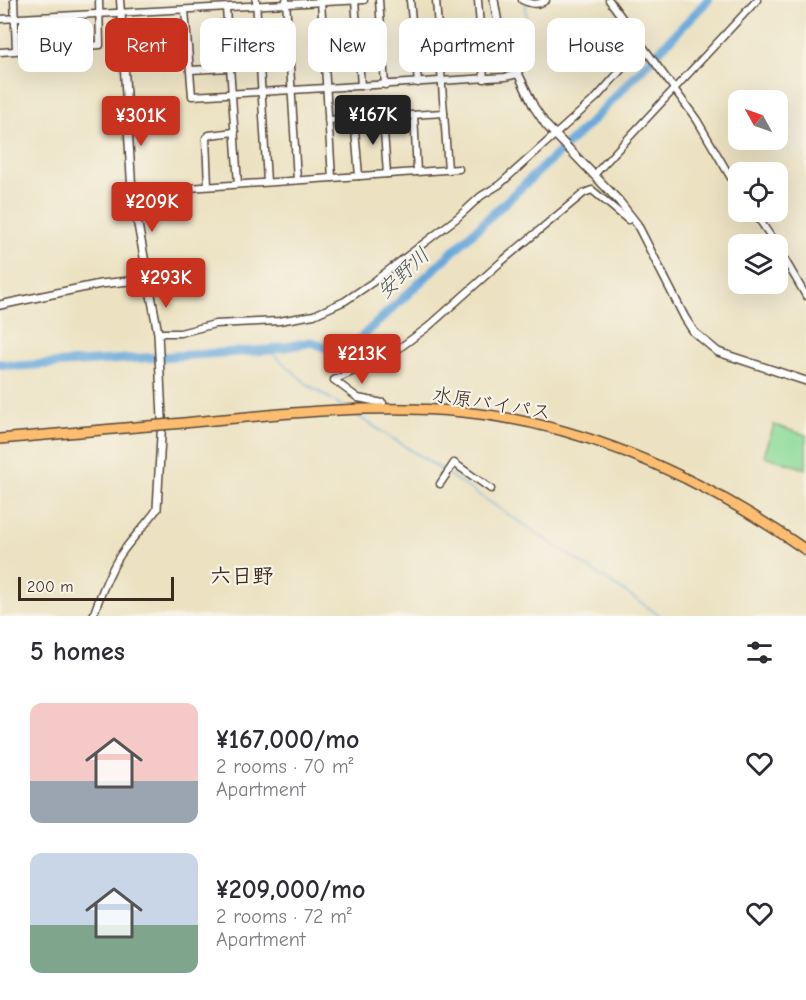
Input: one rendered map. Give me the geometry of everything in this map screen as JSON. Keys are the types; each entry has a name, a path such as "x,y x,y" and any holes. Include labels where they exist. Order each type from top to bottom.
{"highway":[{"name":"水原バイパス","path":"1,438 275,414 405,410 465,412 528,423 649,461 717,494 806,550"}],"street":[{"path":"14,0 16,50"},
{"path":"0,52 100,45 99,0"},
{"path":"93,616 120,556 146,525 157,506 161,450 158,337 132,192 120,0"},
{"path":"356,0 361,86"},
{"path":"0,19 226,8 256,3 363,0"},
{"path":"379,0 385,84"},
{"path":"410,0 418,82"},
{"path":"436,0 448,170"},
{"path":"478,0 484,79"},
{"path":"494,0 500,35 539,116 637,224 694,332 718,352 806,381"},
{"path":"522,0 541,4 546,0"},
{"path":"609,0 622,18"},
{"path":"592,173 757,0"},
{"path":"321,1 332,178"},
{"path":"286,2 297,180"},
{"path":"256,3 267,182"},
{"path":"226,8 227,18"},
{"path":"185,10 192,96 484,79 518,74"},
{"path":"645,51 697,120 728,173"},
{"path":"190,70 200,70"},
{"path":"230,72 238,184"},
{"path":"158,337 215,324 314,315 345,301 385,273 558,137 620,72"},
{"path":"328,120 444,113"},
{"path":"414,115 417,172"},
{"path":"382,117 387,174"},
{"path":"354,118 359,176"},
{"path":"208,186 206,138 209,135 235,132"},
{"path":"132,192 459,169"},
{"path":"383,403 358,398 334,380 390,355 428,327 584,193 592,190 628,220"},
{"path":"788,264 806,296"},
{"path":"0,305 100,284 149,279"},
{"path":"440,484 454,463 491,489"}],"green space":[{"path":"774,425 806,435 806,469 764,456"}],"waterway":[{"name":"安野川","path":"0,364 18,366 269,350 312,342 341,355 591,122 708,0"},
{"path":"526,3 526,18"},
{"path":"269,350 308,385 342,406"},
{"path":"353,413 445,472"},
{"path":"449,475 661,616"}],"district":[{"name":"六日野","path":"242,576"}]}
